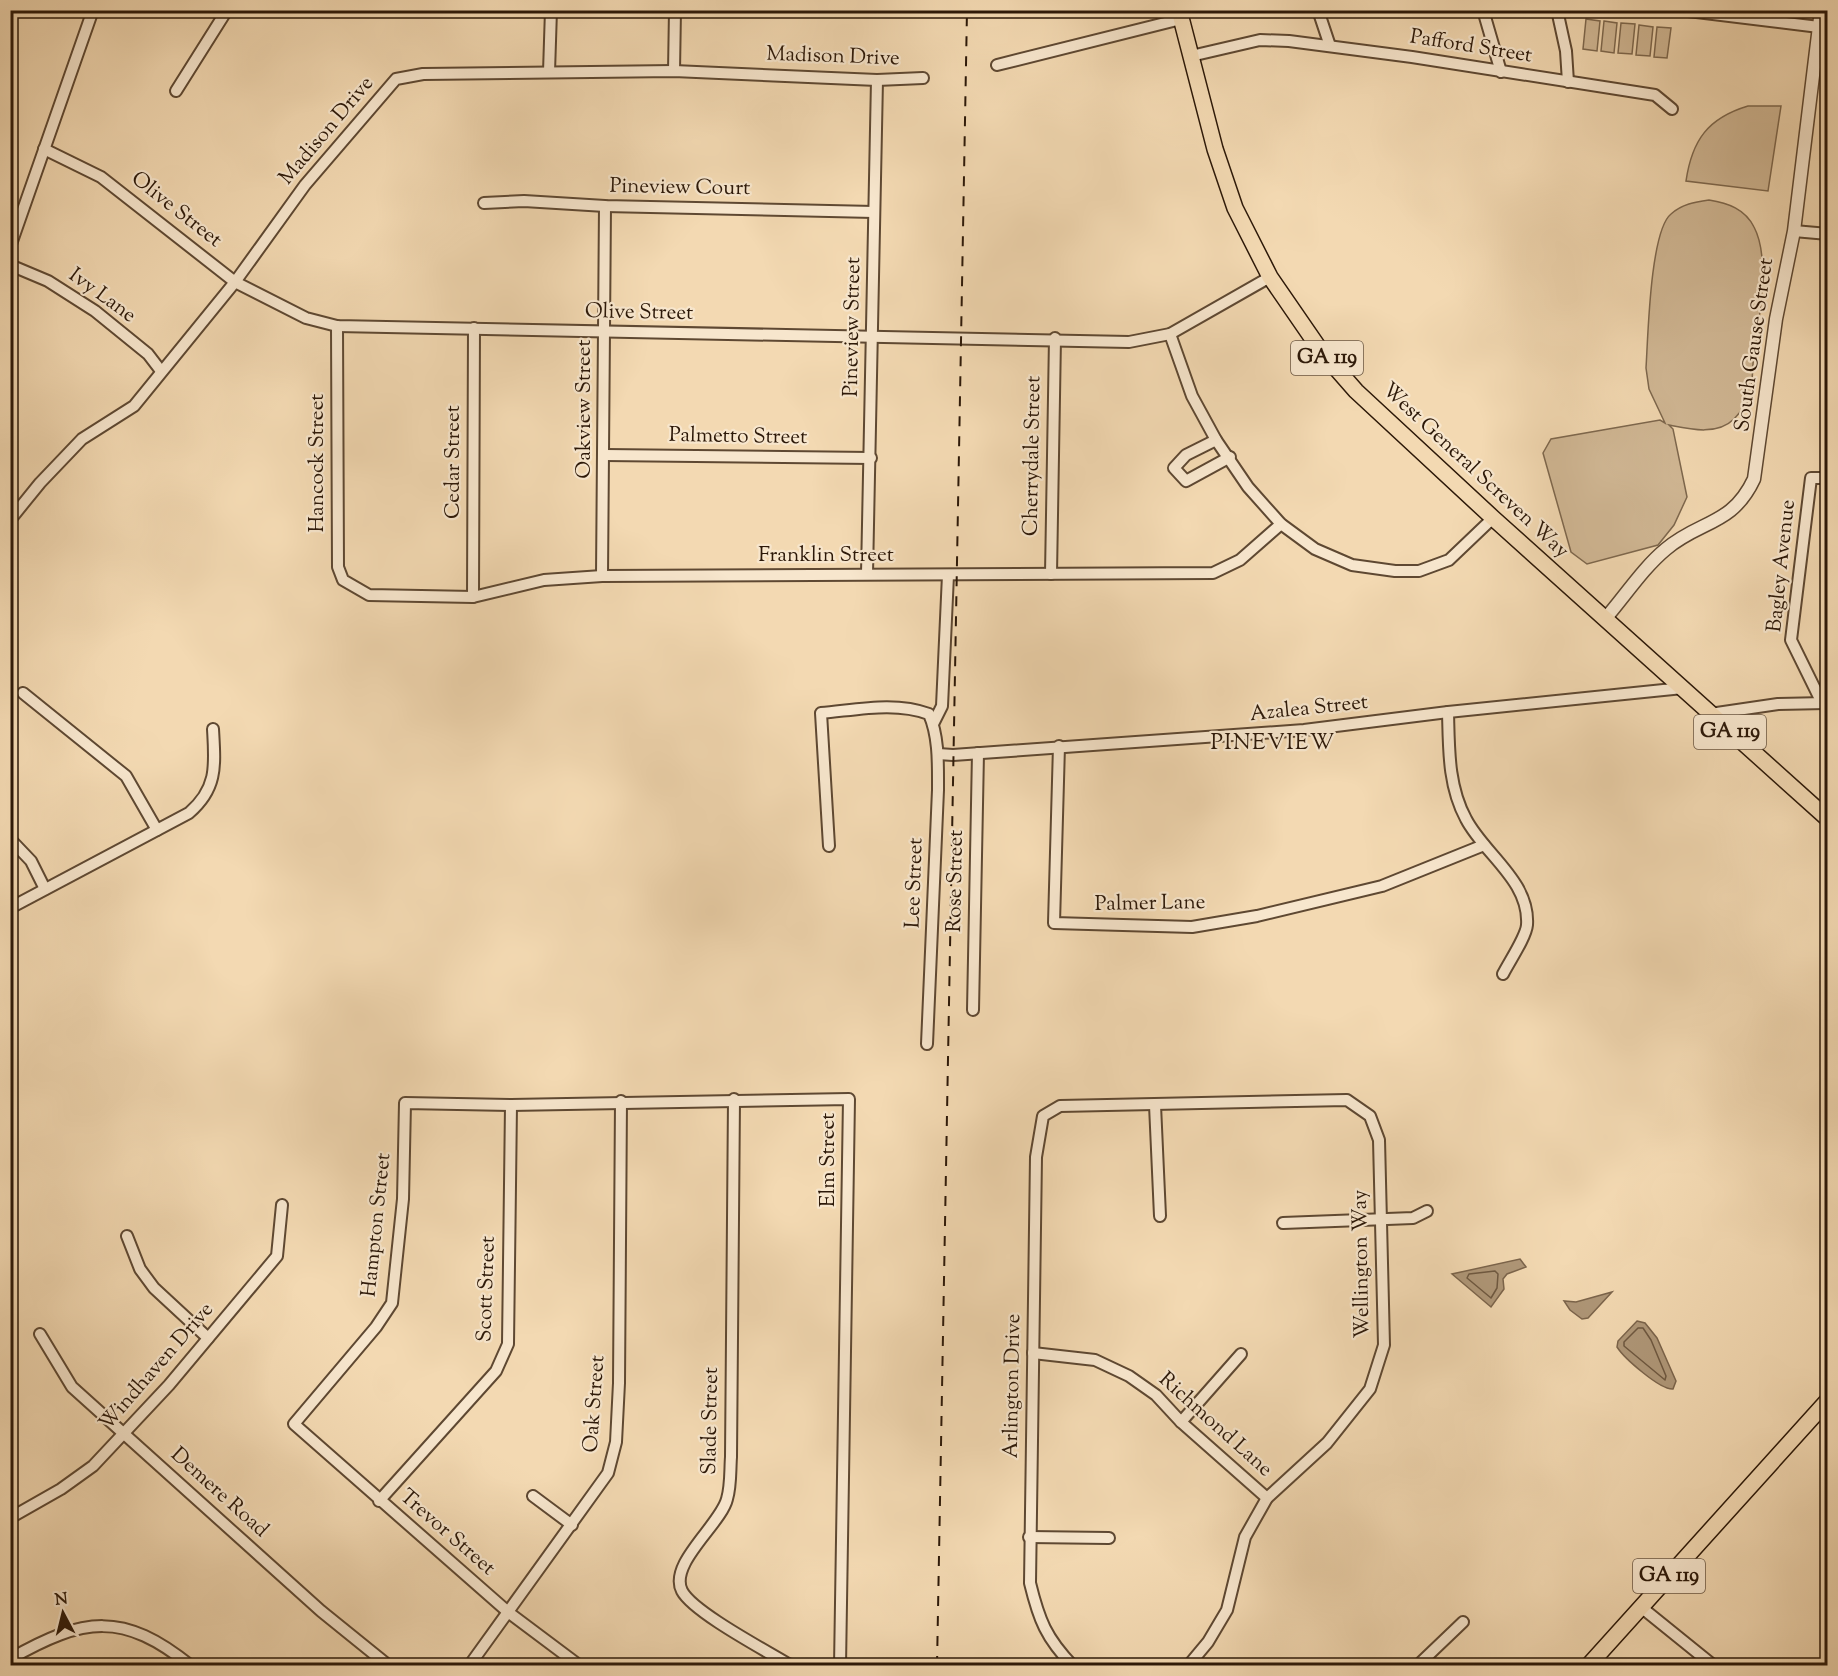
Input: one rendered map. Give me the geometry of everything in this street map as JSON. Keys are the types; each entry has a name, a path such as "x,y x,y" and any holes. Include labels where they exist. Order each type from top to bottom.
{"main road":[{"name":"West General Screven Way","path":"1180,15 1221,170 1249,238 1296,319 1344,378 1493,518 1827,819"},
{"name":"GA 119","path":"1588,1665 1827,1400"}],"street":[{"path":"10,247 32,190 93,10"},
{"path":"176,92 227,10"},
{"path":"549,72 551,10"},
{"path":"674,71 675,10"},
{"path":"1318,10 1330,46"},
{"path":"1483,10 1501,72"},
{"name":"Pafford Street","path":"1557,10 1566,51 1568,82"},
{"path":"1680,10 1819,27"},
{"name":"South Gause Street","path":"1605,619 1663,551 1674,542 1727,514 1738,506 1750,488 1757,468 1776,319 1794,231 1821,10"},
{"path":"997,65 1180,15"},
{"name":"Pafford Street","path":"1191,56 1260,40 1330,46 1655,95 1672,109"},
{"name":"Madison Drive","path":"10,520 40,483 82,439 134,406 235,282 305,185 396,79 423,74 674,71 876,80 923,78"},
{"name":"Pineview Street","path":"867,574 871,458 876,80"},
{"name":"Olive Street","path":"44,149 101,177 235,282 306,318 338,326 1055,338 1129,342 1170,334 1270,277"},
{"name":"Pineview Court","path":"484,203 524,201 605,206 874,212"},
{"name":"Oakview Street","path":"602,576 605,455 605,206"},
{"path":"1794,231 1827,234"},
{"name":"Ivy Lane","path":"10,265 55,285 95,311 148,354 161,371"},
{"name":"Hancock Street","path":"338,326 338,567 343,580 358,589"},
{"name":"Cedar Street","path":"473,597 474,328"},
{"path":"1170,334 1192,396 1216,440 1230,457 1248,487 1281,524 1315,549 1338,561 1365,568 1408,571 1430,569 1449,560 1493,518"},
{"name":"Cherrydale Street","path":"1051,574 1055,338"},
{"path":"1216,440 1186,455 1174,468 1186,481 1230,457"},
{"name":"Palmetto Street","path":"605,455 871,458"},
{"name":"Bagley Avenue","path":"1825,703 1791,640 1811,478 1827,478"},
{"name":"Franklin Street","path":"358,589 369,595 473,597 544,580 602,576 1213,573 1240,560 1281,524"},
{"name":"Lee Street","path":"927,1044 938,754 933,724 942,706 948,575"},
{"name":"Azalea Street","path":"938,754 1304,730 1448,712 1683,688"},
{"path":"23,693 126,776 157,830"},
{"path":"1710,714 1778,704 1825,703"},
{"path":"829,846 821,713 880,707 914,708 928,714 933,724"},
{"path":"1448,712 1449,755 1457,799 1467,821 1484,846 1516,884 1523,900 1527,926 1503,974"},
{"path":"10,908 189,813 209,791 213,768 213,729"},
{"name":"Palmer Lane","path":"1059,746 1054,923 1192,927 1257,916 1382,886 1484,846"},
{"name":"Rose Street","path":"973,1010 978,753"},
{"path":"10,839 31,861 45,889"},
{"name":"Slade Street","path":"734,1099 731,1457 727,1500 682,1567 679,1583 683,1593 706,1613 788,1664 797,1665"},
{"name":"Elm Street","path":"405,1103 511,1105 621,1101 849,1099 840,1665"},
{"name":"Wellington Way","path":"1060,1106 1347,1100 1370,1116 1379,1140 1384,1345 1370,1389 1327,1443 1267,1498 1245,1537 1227,1610 1208,1642 1188,1665"},
{"name":"Oak Street","path":"470,1665 608,1473 616,1442 619,1383 621,1101"},
{"name":"Hampton Street","path":"294,1424 376,1326 392,1303 403,1199 405,1103"},
{"name":"Scott Street","path":"379,1501 496,1371 508,1344 511,1105"},
{"path":"1155,1105 1160,1216"},
{"name":"Arlington Drive","path":"1060,1106 1043,1116 1035,1157 1030,1583 1038,1613 1050,1641 1073,1665"},
{"name":"Windhaven Drive","path":"10,1518 62,1489 85,1472 125,1433 208,1338 277,1256 282,1205"},
{"path":"1283,1222 1413,1218 1428,1211"},
{"path":"127,1236 140,1269 154,1288 208,1338"},
{"name":"Demere Road","path":"40,1334 72,1387 321,1611 389,1665"},
{"name":"Richmond Lane","path":"1033,1353 1077,1356 1113,1368 1156,1395 1181,1422 1267,1498"},
{"path":"1181,1422 1241,1354"},
{"name":"Trevor Street","path":"294,1424 508,1612 580,1665"},
{"path":"533,1496 572,1525"},
{"path":"1029,1537 1109,1538"},
{"path":"1641,1607 1714,1665"},
{"path":"1417,1665 1463,1622"},
{"path":"10,1659 71,1630 104,1625 140,1632 191,1665"}],"shaded area":[{"path":"1586,19 1600,21 1597,51 1583,49"},
{"path":"1604,21 1617,23 1614,53 1601,51"},
{"path":"1621,23 1635,24 1632,54 1618,53"},
{"path":"1639,25 1653,27 1650,56 1636,55"},
{"path":"1657,27 1671,28 1667,58 1654,57"},
{"path":"1748,106 1781,106 1768,191 1686,181 1693,154 1704,133 1722,117"},
{"path":"1709,200 1741,211 1754,227 1759,241 1762,258 1762,294 1750,397 1734,419 1719,428 1703,430 1669,425 1673,429 1687,497 1674,525 1658,545 1587,564 1571,552 1543,453 1551,439 1660,420 1665,423 1649,389 1646,368 1654,262 1664,224 1671,214 1684,206"}],"water":[{"path":"1520,1259 1526,1267 1507,1274 1503,1279 1504,1289 1491,1307 1452,1274"},
{"path":"1612,1292 1588,1318 1582,1319 1570,1310 1564,1301 1576,1302"},
{"path":"1637,1321 1645,1323 1657,1338 1676,1381 1673,1389 1651,1379 1617,1347 1618,1341"}],"railway":[{"path":"937,1666 967,10"}],"district":[{"name":"PINEVIEW","path":"1273,744"}]}
